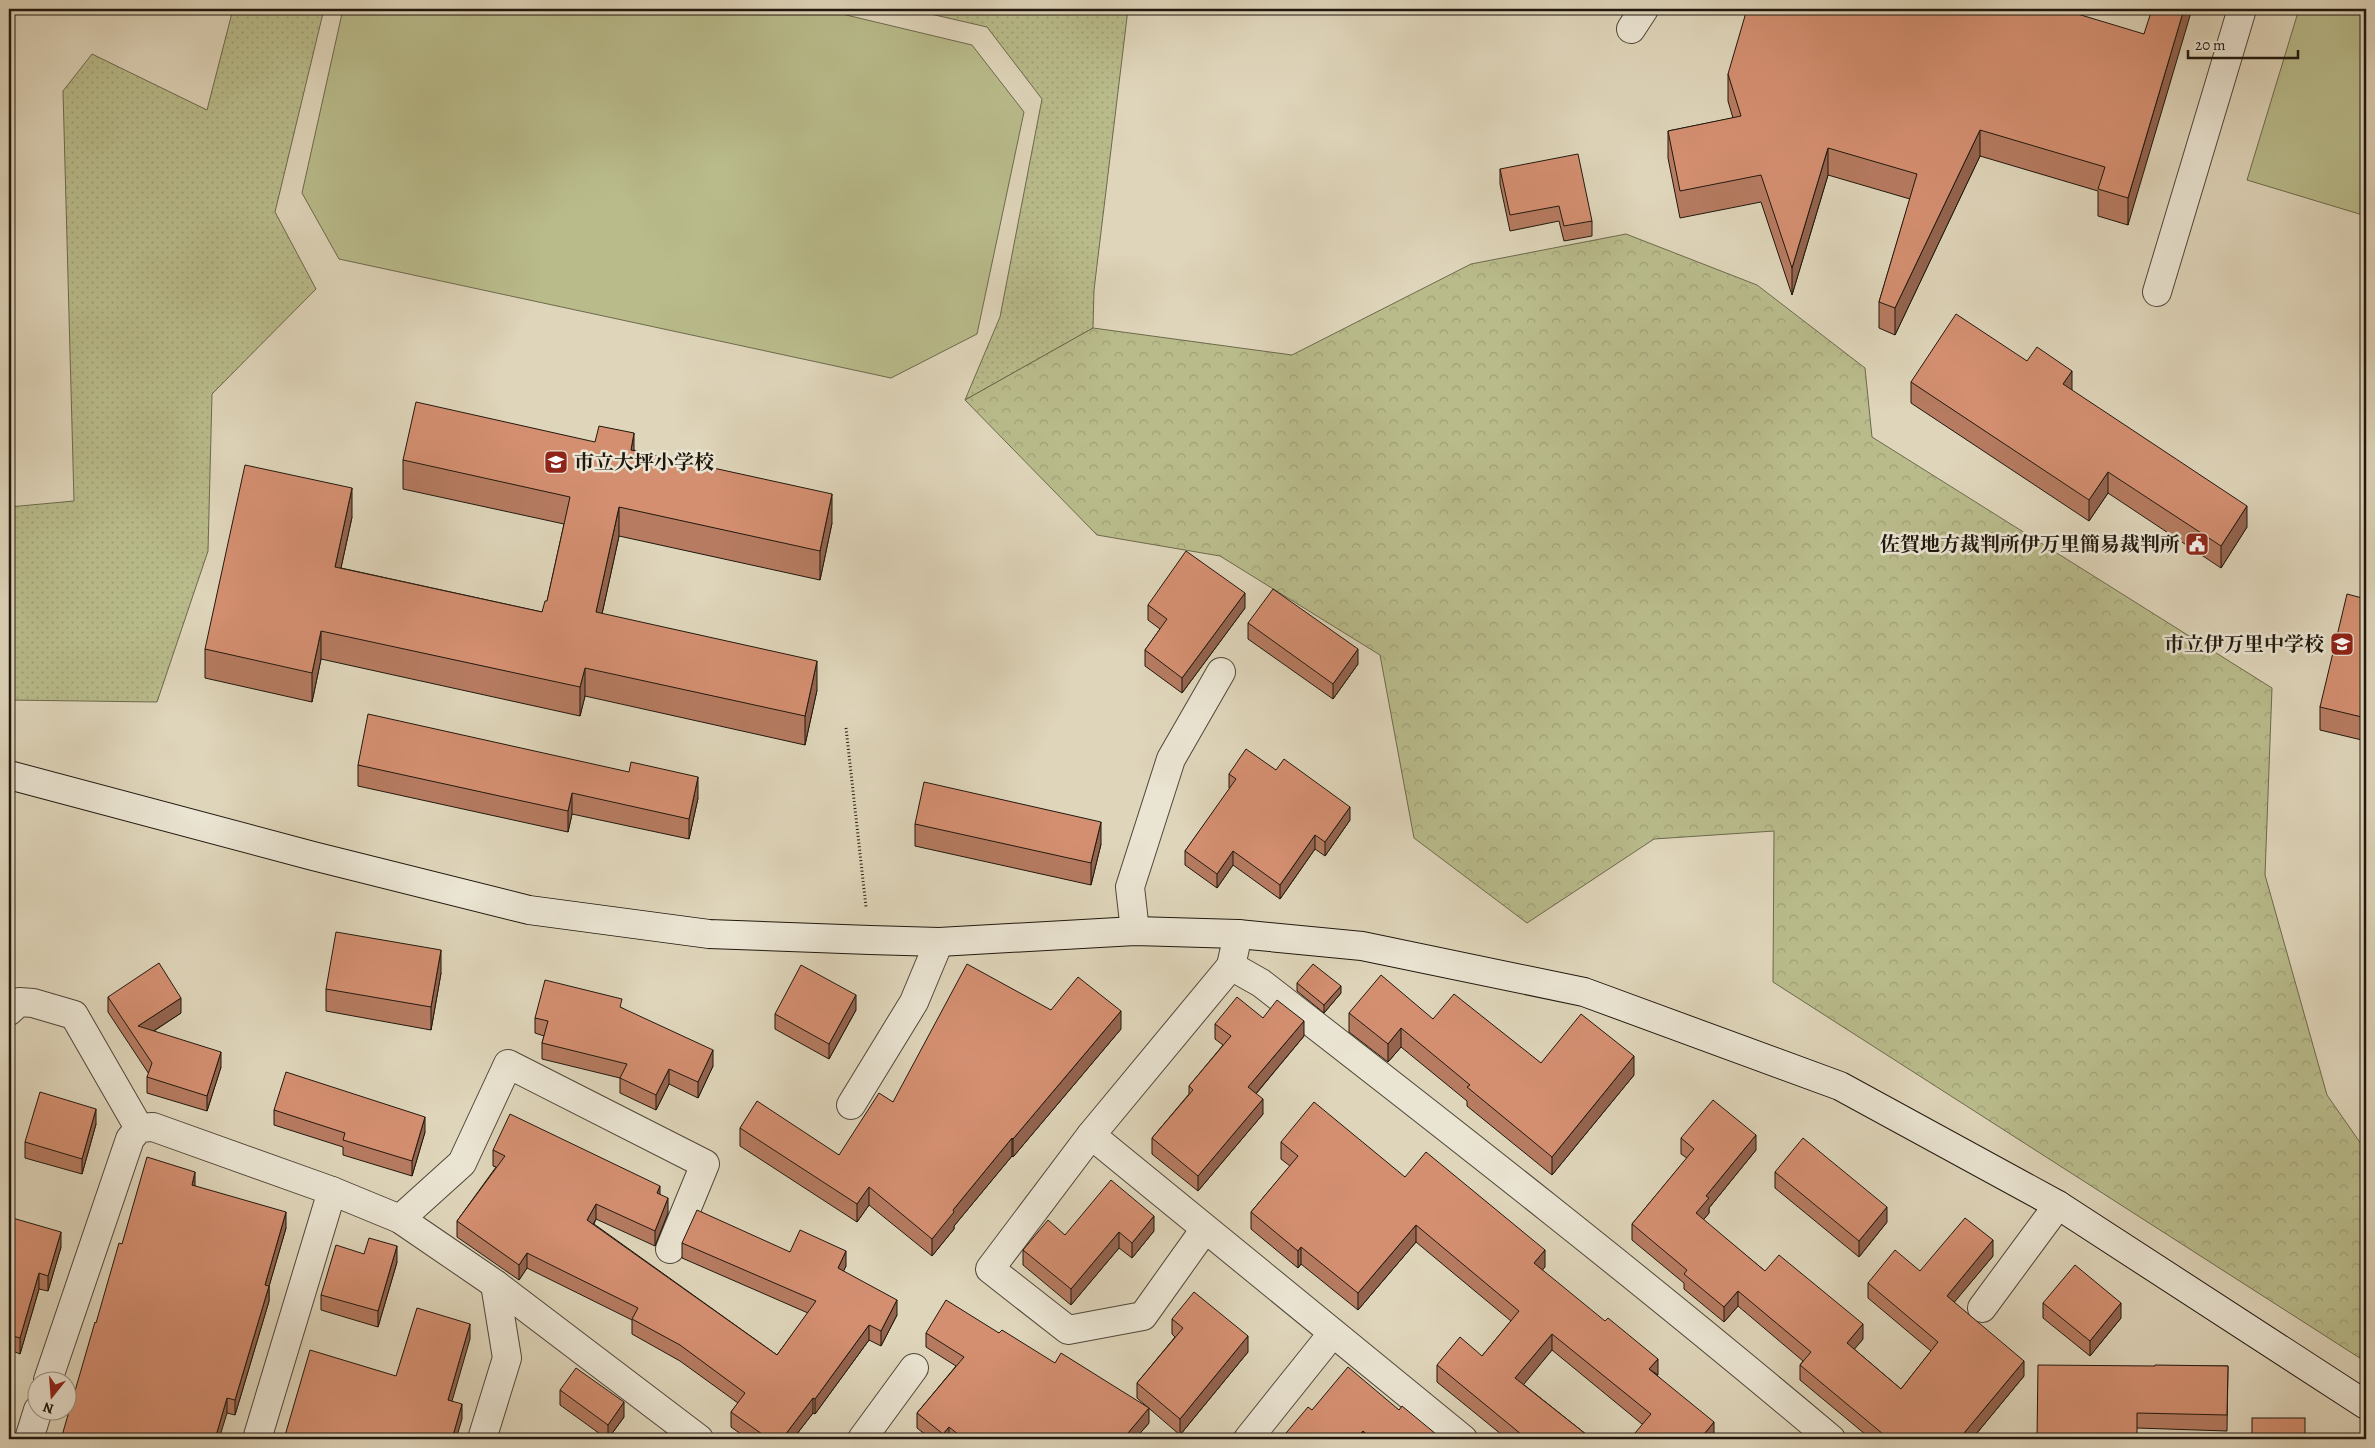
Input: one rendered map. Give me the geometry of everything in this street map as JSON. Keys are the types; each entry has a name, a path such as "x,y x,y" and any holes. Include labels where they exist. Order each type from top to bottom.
{"street":[{"path":"2157,292 2242,9"},
{"path":"1135,931 1130,887 1171,759 1221,672"},
{"path":"9,775 313,856 529,910 709,934 870,940 939,942 1135,931 1238,934 1362,946 1584,992 1840,1086 2058,1205 2366,1405"},
{"path":"1205,1229 1143,1316 1068,1330 990,1269 1091,1135 1232,966 1238,934"},
{"path":"852,1105 914,1002 939,942"},
{"path":"1232,966 1261,983 1434,1117 1712,1338 1831,1439"},
{"path":"9,1011 19,1002 33,1003 74,1015 139,1128"},
{"path":"400,1219 462,1163 508,1064 706,1164 670,1249"},
{"path":"51,1370 130,1139 139,1128 153,1127 332,1191 400,1219 495,1284 699,1439"},
{"path":"1091,1135 1332,1334 1463,1439"},
{"path":"257,1439 332,1191"},
{"path":"1982,1308 2058,1205"},
{"path":"482,1439 507,1358 495,1284"},
{"path":"1248,1439 1332,1334"},
{"path":"871,1436 914,1368"},
{"path":"29,1439 35,1420"}],"path":[{"path":"846,728 870,940"}],"green space":[{"path":"233,9 324,9 275,212 316,289 212,394 208,551 157,702 9,700 9,507 74,501 63,91 92,54 207,110"},
{"path":"343,9 821,9 972,45 1024,112 977,334 891,378 339,259 302,193"},
{"path":"909,9 1128,9 1094,290 1093,328 965,400 1000,317 1042,99 987,27"},
{"path":"2299,9 2366,9 2366,216 2247,180"},
{"path":"1626,234 1757,285 1865,368 1872,437 2272,688 2265,875 2327,1095 2366,1151 2366,1362 1773,982 1774,831 1654,839 1527,923 1414,838 1380,655 1220,556 1097,535 965,400 1093,328 1292,355 1471,264"}],"building":[{"path":"1747,9 2061,9 2144,34 2152,9 2184,9 2128,198 2098,189 2105,167 1980,130 1895,308 1879,302 1917,174 1828,148 1792,268 1761,175 1680,191 1668,131 1741,116 1728,74"},
{"path":"1578,154 1592,221 1564,226 1559,206 1510,215 1500,169"},
{"path":"1956,314 2027,361 2037,347 2072,371 2063,384 2247,506 2221,546 2108,472 2089,500 1911,382"},
{"path":"416,402 595,442 599,426 634,433 631,450 832,494 820,551 619,507 596,612 817,661 805,716 585,668 580,687 321,631 312,673 205,649 245,465 352,488 335,567 542,612 545,601 547,601 570,497 403,460"},
{"path":"1186,551 1245,593 1182,678 1145,650 1167,619 1148,605"},
{"path":"1273,589 1358,649 1333,684 1248,623"},
{"path":"2347,594 2366,599 2366,718 2320,707"},
{"path":"368,714 629,772 631,762 698,777 689,819 572,793 568,811 358,765"},
{"path":"1246,749 1276,770 1284,759 1350,807 1325,842 1315,835 1280,885 1233,851 1217,874 1185,851 1236,779 1229,774"},
{"path":"924,782 1101,822 1091,863 915,824"},
{"path":"336,932 441,950 431,1007 326,989"},
{"path":"159,963 181,998 138,1026 221,1052 207,1096 147,1077 152,1063 108,997"},
{"path":"967,964 1051,1010 1078,977 1121,1011 1012,1138 953,1210 954,1212 932,1239 869,1187 857,1204 740,1128 757,1101 839,1155 879,1093 893,1102"},
{"path":"1313,964 1341,986 1324,1005 1297,983"},
{"path":"801,965 856,995 829,1044 775,1014"},
{"path":"1381,975 1433,1019 1454,994 1541,1063 1581,1014 1634,1056 1552,1157 1467,1087 1470,1085 1401,1028 1388,1044 1349,1013"},
{"path":"545,980 622,999 620,1007 713,1050 698,1082 669,1069 656,1095 620,1078 627,1064 542,1043 548,1021 535,1018"},
{"path":"1237,997 1263,1018 1277,1000 1304,1021 1248,1087 1263,1099 1198,1176 1152,1138 1193,1090 1189,1086 1231,1036 1215,1024"},
{"path":"286,1072 425,1117 412,1161 343,1140 345,1133 274,1110"},
{"path":"40,1092 96,1109 82,1159 25,1142"},
{"path":"1713,1100 1756,1135 1706,1196 1709,1198 1696,1213 1765,1271 1779,1255 1863,1324 1847,1343 1901,1389 1938,1342 1868,1283 1895,1250 1920,1271 1965,1218 1993,1240 1947,1296 2024,1361 1959,1439 1889,1439 1800,1365 1811,1352 1738,1291 1724,1307 1684,1274 1687,1270 1632,1224 1694,1149 1681,1138"},
{"path":"1314,1102 1405,1177 1426,1152 1545,1250 1534,1263 1605,1321 1608,1318 1658,1359 1649,1369 1714,1422 1700,1439 1630,1439 1651,1414 1552,1334 1515,1378 1592,1439 1527,1439 1437,1365 1460,1337 1482,1356 1519,1311 1416,1225 1358,1293 1301,1247 1298,1251 1251,1212 1298,1156 1281,1142"},
{"path":"510,1114 660,1186 657,1193 668,1198 655,1231 596,1204 587,1220 777,1355 816,1301 682,1243 697,1210 790,1252 800,1230 846,1251 838,1268 897,1300 881,1331 869,1325 815,1399 813,1398 782,1439 769,1439 731,1412 745,1393 680,1345 632,1319 638,1308 527,1253 519,1265 457,1221 505,1156 493,1150"},
{"path":"1803,1138 1887,1207 1859,1241 1775,1172"},
{"path":"147,1157 195,1172 192,1185 286,1212 265,1285 269,1286 235,1400 227,1398 215,1439 61,1439 67,1420 78,1420 78,1380 119,1243 122,1244"},
{"path":"1111,1180 1154,1216 1132,1243 1119,1232 1071,1289 1023,1250 1048,1220 1065,1235"},
{"path":"9,1217 61,1232 48,1276 39,1273 20,1338 13,1336 9,1351"},
{"path":"369,1238 397,1246 378,1311 321,1295 336,1245 364,1254"},
{"path":"2075,1265 2121,1303 2090,1341 2043,1303"},
{"path":"1194,1292 1248,1336 1180,1419 1137,1383 1183,1328 1172,1319"},
{"path":"946,1300 999,1333 1002,1330 1055,1363 1061,1353 1149,1408 1123,1439 964,1439 949,1427 943,1434 917,1413 964,1357 926,1333"},
{"path":"417,1308 470,1324 448,1400 462,1404 452,1439 284,1439 310,1350 396,1376"},
{"path":"2038,1365 2228,1366 2227,1415 2137,1413 2137,1439 2037,1439"},
{"path":"1348,1367 1399,1410 1402,1406 1442,1439 1372,1439 1363,1431 1356,1439 1281,1439 1308,1407 1312,1410"},
{"path":"576,1368 624,1402 608,1425 560,1390"},
{"path":"2252,1418 2305,1418 2305,1439 2252,1439"}],"place":[{"name":"市立大坪小学校","path":"556,462"},
{"name":"佐賀地方裁判所伊万里簡易裁判所","path":"2197,544"},
{"name":"市立伊万里中学校","path":"2342,644"}]}
